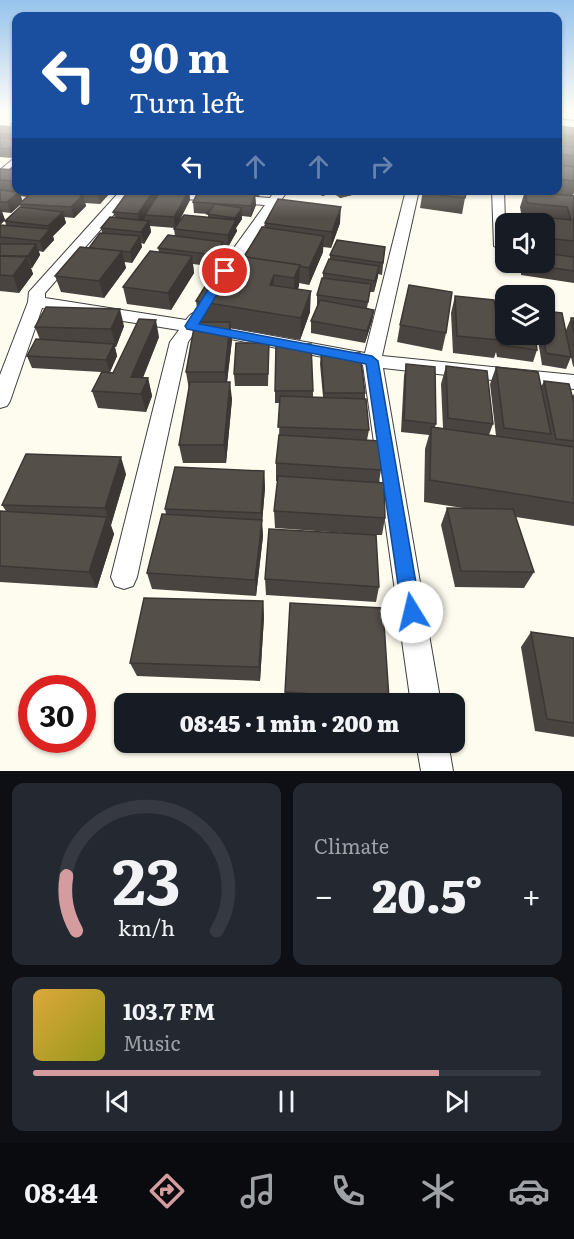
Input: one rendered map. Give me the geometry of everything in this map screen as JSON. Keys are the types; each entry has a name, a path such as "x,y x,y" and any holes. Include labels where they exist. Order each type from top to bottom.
{"street":[{"path":"0,176 12,166"},
{"path":"0,400 36,302 37,292 124,195"},
{"path":"248,195 278,196"},
{"path":"412,195 372,361 424,693"},
{"path":"498,195 499,213"},
{"path":"213,289 278,196"},
{"path":"36,302 197,317 372,361 574,382"},
{"path":"124,577 179,342 197,317"},
{"path":"434,753 437,771"}],"building":[{"path":"562,147 574,147 574,156 562,154"},
{"path":"562,166 574,167 574,181 562,180"},
{"path":"0,169 12,170 12,181 0,180"},
{"path":"0,190 12,191 12,195 15,195 7,202 0,202"},
{"path":"29,195 83,195 71,207 19,204"},
{"path":"125,195 151,195 138,214 113,212"},
{"path":"158,195 186,195 174,217 145,215"},
{"path":"196,195 255,195 251,206 193,202"},
{"path":"439,195 466,195 465,198"},
{"path":"526,195 574,196 574,241 555,239 555,218 571,220 567,207 527,203"},
{"path":"278,199 341,207 332,232 265,223"},
{"path":"215,204 242,208 235,218 207,214"},
{"path":"20,207 63,212 48,226 5,221"},
{"path":"184,215 236,220 228,235 174,229"},
{"path":"110,217 149,221 141,232 101,228"},
{"path":"0,225 50,229 40,241 0,237"},
{"path":"262,227 324,236 309,268 244,257"},
{"path":"100,233 140,236 130,252 89,248"},
{"path":"168,235 223,242 215,255 158,248"},
{"path":"337,240 385,247 383,263 330,255"},
{"path":"0,244 36,244 28,256 0,256"},
{"path":"80,247 122,251 99,281 55,276"},
{"path":"150,251 192,256 168,293 123,287"},
{"path":"225,254 300,265 294,278 274,275 270,285 311,291 301,318 196,301"},
{"path":"555,254 574,257 574,271 555,268"},
{"path":"0,256 27,257 13,276 0,275"},
{"path":"329,259 379,266 375,281 323,273"},
{"path":"322,278 371,284 368,302 317,295"},
{"path":"409,285 452,292 446,333 400,325"},
{"path":"455,296 494,300 495,340 457,336"},
{"path":"320,300 374,310 367,331 311,321"},
{"path":"46,307 120,309 111,329 35,327"},
{"path":"555,312 562,313 571,357 546,353 545,345 555,345"},
{"path":"139,319 156,320 131,377 148,378 141,394 92,391 102,372 113,373"},
{"path":"195,322 230,322 225,372 186,372"},
{"path":"36,339 114,344 106,360 27,356"},
{"path":"236,343 269,343 268,374 234,374"},
{"path":"276,344 311,344 313,391 275,391"},
{"path":"501,345 536,345 537,350"},
{"path":"321,352 360,353 365,393 324,393"},
{"path":"406,364 435,367 436,424 404,420"},
{"path":"446,366 487,371 493,424 448,418"},
{"path":"496,367 538,372 551,434 504,428"},
{"path":"544,381 569,384 574,403 574,441 556,439"},
{"path":"190,382 230,382 224,445 179,445"},
{"path":"280,396 366,399 369,430 278,427"},
{"path":"431,427 574,447 574,503 430,480"},
{"path":"279,435 380,441 381,470 276,463"},
{"path":"26,454 121,457 105,508 2,505"},
{"path":"175,467 264,471 261,513 165,509"},
{"path":"278,476 384,483 385,518 274,511"},
{"path":"447,508 513,509 534,572 461,571"},
{"path":"0,511 107,517 89,572 0,566"},
{"path":"162,514 262,520 255,580 147,573"},
{"path":"269,529 376,535 379,587 265,579"},
{"path":"144,598 263,601 259,667 130,663"},
{"path":"290,603 383,608 389,693 285,692"},
{"path":"531,632 574,638 574,723 547,719"}],"route":[{"path":"225,271 191,326 372,361 412,612"}]}
